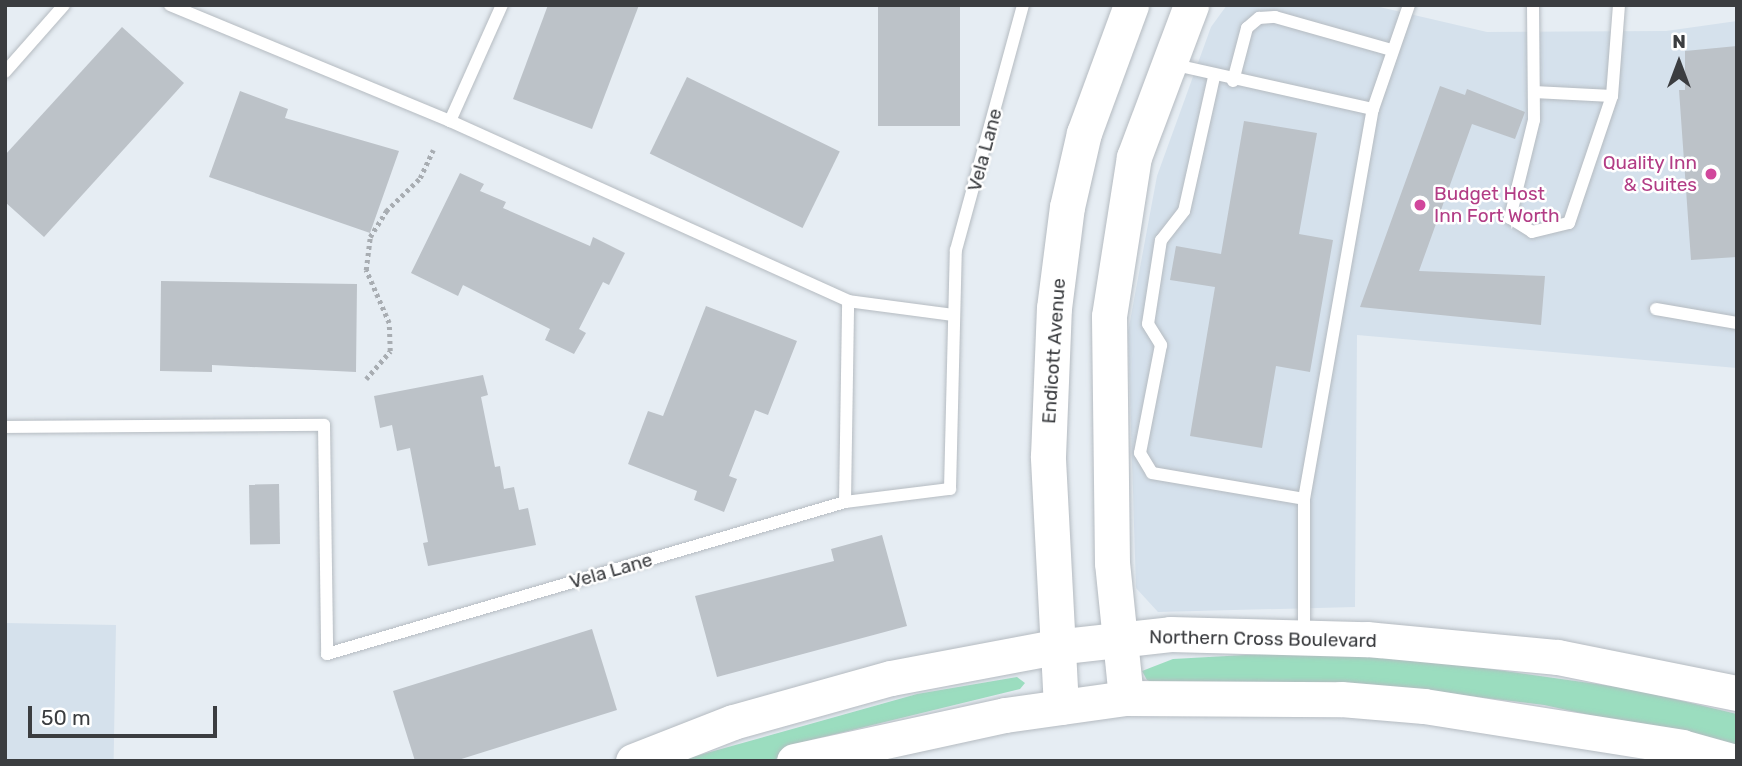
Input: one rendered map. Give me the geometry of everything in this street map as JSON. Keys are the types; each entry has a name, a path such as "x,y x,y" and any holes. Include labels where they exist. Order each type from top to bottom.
{"street":[{"name":"Endicott Avenue","path":"1061,707 1055,647 1048,456 1054,308 1067,207 1084,133 1131,5"},
{"path":"1126,698 1110,488 1109,316 1134,158 1167,63 1191,5"},
{"name":"Northern Cross Boulevard","path":"633,761 733,722 877,682 1055,647 1120,639 1304,637 1558,657 1737,693"},
{"path":"794,761 1061,707 1126,698 1341,699 1424,706 1682,747 1732,761"}],"lane":[{"path":"5,72 64,5"},
{"path":"170,5 450,121 848,301 953,316"},
{"path":"450,121 502,5"},
{"name":"Vela Lane","path":"5,426 324,425 327,654 845,502 950,489 956,250 1023,5"},
{"path":"1304,637 1304,499 1373,108 1409,5"},
{"path":"1533,5 1534,120 1510,218 1532,232 1569,223 1612,96 1619,5"},
{"path":"1233,81 1247,28 1259,18 1275,17 1392,50"},
{"path":"1167,63 1213,77 1373,108"},
{"path":"1213,77 1184,211 1161,240 1147,324 1161,345 1140,453 1152,473 1304,499"},
{"path":"1534,92 1612,96"},
{"path":"845,502 848,301"},
{"path":"1657,309 1737,323"}],"path":[{"path":"366,379 390,351 389,323 366,270 370,237 386,211 420,177 433,150"}],"shaded area":[{"path":"1227,5 1371,5 1487,32 1666,31 1737,21 1737,368 1357,335 1355,607 1158,612 1136,588 1128,332 1157,176 1211,27"},
{"path":"5,623 116,625 114,761 5,761"}],"green space":[{"path":"1281,653 1405,657 1632,689 1737,714 1737,747 1544,705 1402,688 1166,688 1147,680 1142,671 1173,659"},
{"path":"1017,677 1025,683 1020,689 811,740 772,761 678,761 917,694"}],"building":[{"path":"548,5 639,5 592,129 513,99"},
{"path":"878,5 960,5 960,126 878,126"},
{"path":"122,27 184,83 44,237 5,202 5,155"},
{"name":"Quality Inn & Suites","path":"1737,46 1737,257 1691,260 1679,90 1685,90 1685,51"},
{"path":"687,77 840,152 803,228 650,153"},
{"name":"Budget Host Inn Fort Worth","path":"1440,86 1465,95 1467,89 1525,112 1515,139 1472,124 1419,271 1545,276 1541,325 1360,307"},
{"path":"240,91 288,109 285,118 399,151 370,233 209,177"},
{"path":"1244,121 1317,133 1299,234 1333,240 1310,372 1276,366 1262,448 1190,436 1215,287 1170,280 1176,246 1221,254"},
{"path":"460,173 484,184 480,191 506,202 503,208 590,246 593,237 625,253 609,285 603,282 579,329 586,333 574,354 545,340 550,329 463,285 458,296 411,273"},
{"path":"161,281 357,284 356,372 212,365 212,372 160,371"},
{"path":"706,306 797,341 768,415 755,410 729,476 737,479 724,512 694,500 697,491 628,464 648,411 663,416"},
{"path":"483,375 488,395 481,397 495,467 500,466 504,489 514,487 519,510 528,508 536,545 428,566 423,543 428,542 410,448 397,451 392,425 380,428 374,396"},
{"path":"279,484 280,544 250,545 249,485"},
{"path":"882,535 907,626 717,677 695,596 834,561 831,549"},
{"path":"592,629 617,710 455,761 415,761 393,691"}],"place":[{"name":"Quality Inn & Suites","path":"1711,174"},
{"name":"Budget Host Inn Fort Worth","path":"1420,205"}]}
